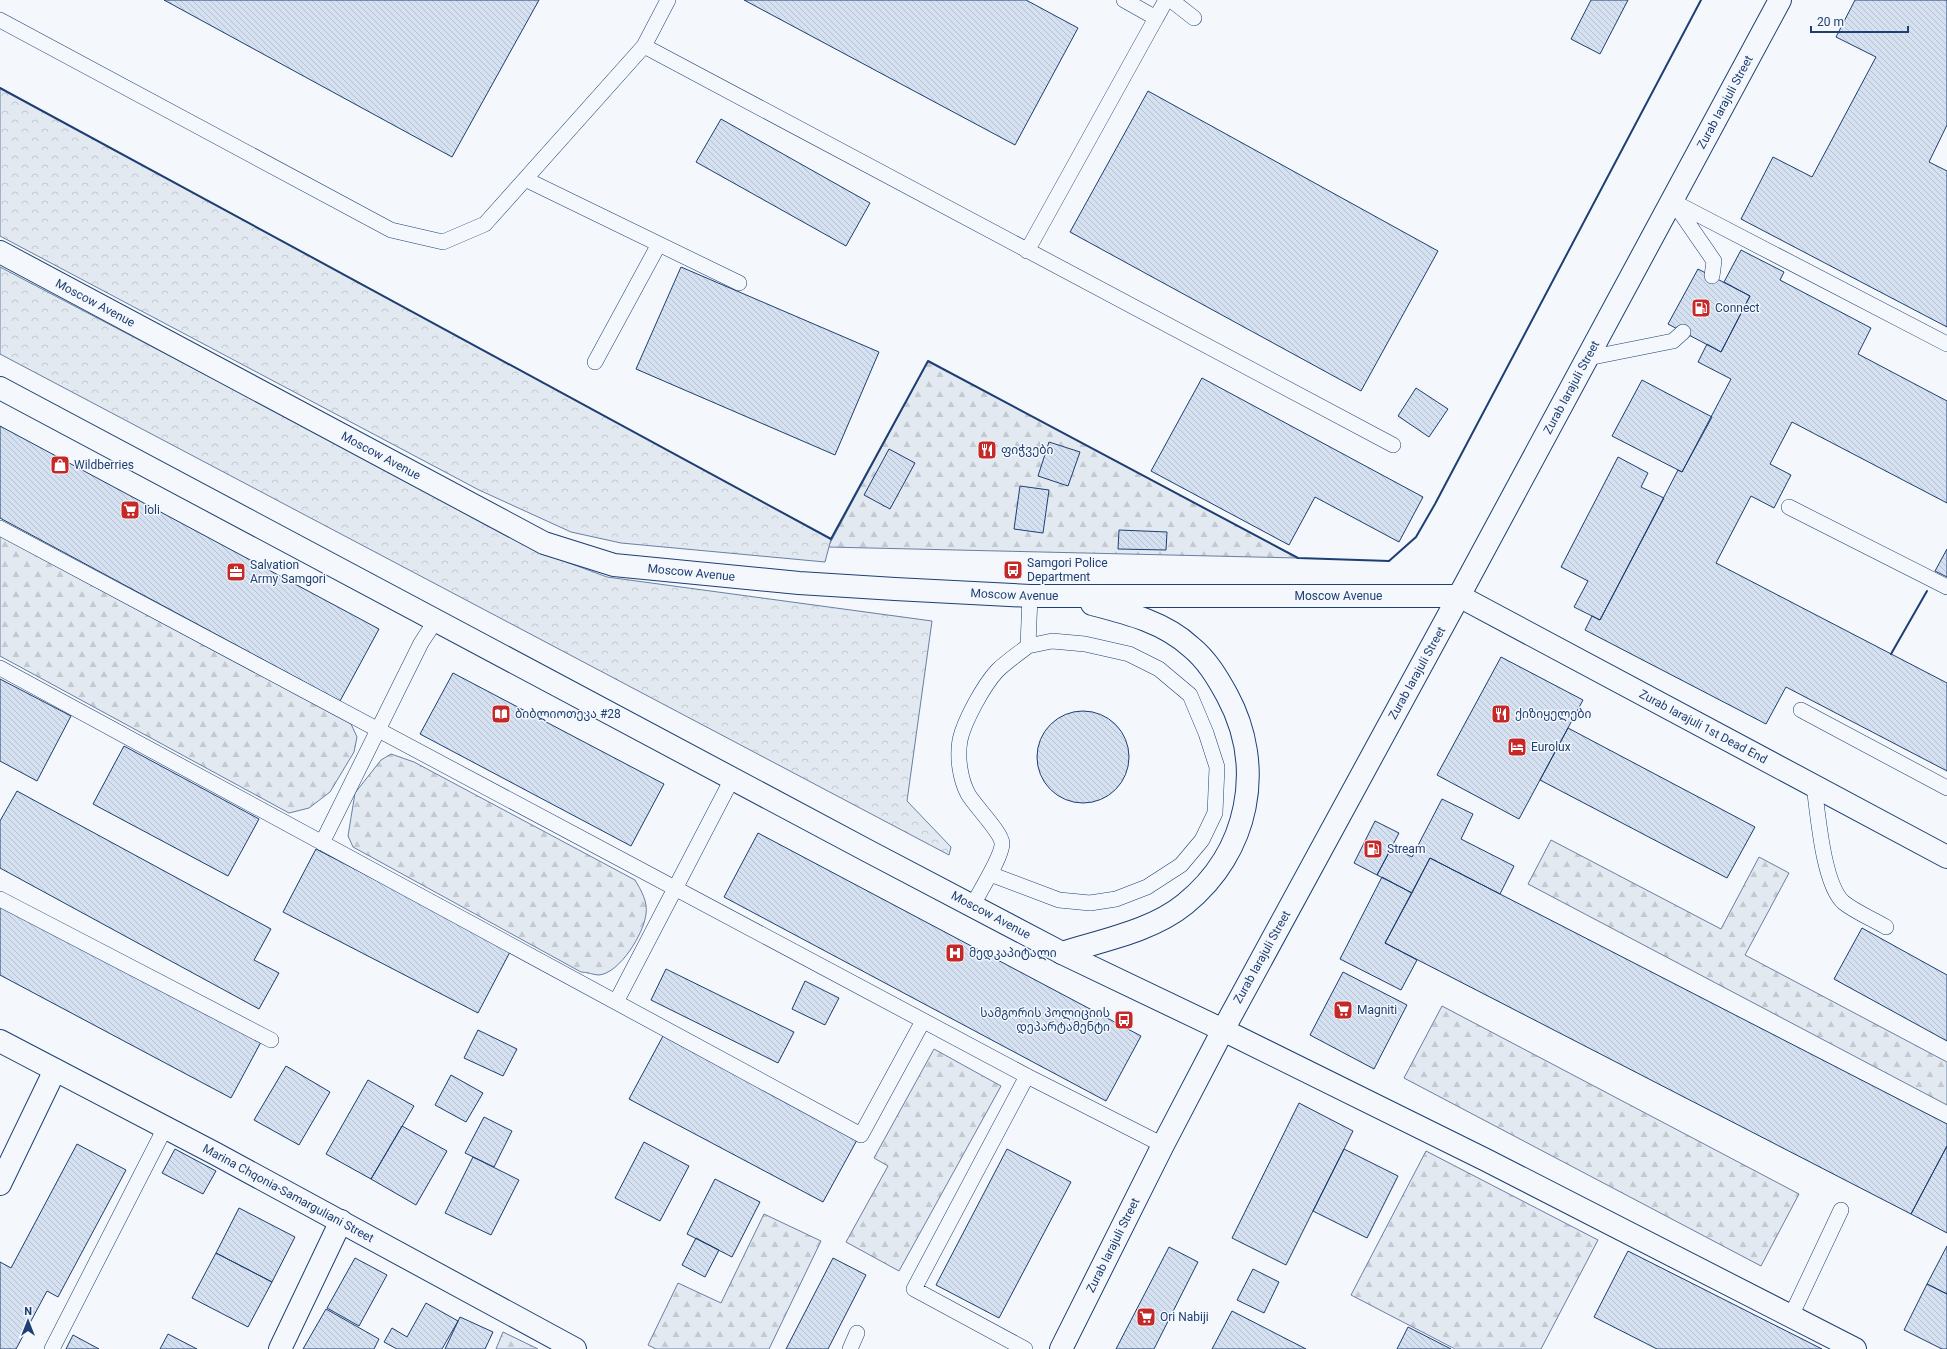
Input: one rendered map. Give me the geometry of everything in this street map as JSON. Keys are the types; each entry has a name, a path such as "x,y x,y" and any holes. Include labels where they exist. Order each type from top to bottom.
{"main road":[{"name":"Zurab Iarajuli Street","path":"1061,1349 1163,1145 1223,1030 1588,358 1780,0"},
{"name":"Moscow Avenue","path":"0,252 544,543 614,566 799,583 1030,596 1459,596"},
{"name":"Moscow Avenue","path":"0,388 732,779 1062,953 1223,1030 1486,1160 1855,1349"},
{"path":"1062,953 1126,933 1154,922 1184,905 1201,890 1218,870 1242,821 1248,794 1249,764 1243,736 1235,710 1211,667 1191,646 1161,627 1133,615 1064,596"},
{"name":"Zurab Iarajuli 1st Dead End","path":"1459,596 1947,857"},
{"name":"Marina Chqonia-Samarguliani Street","path":"0,1041 341,1221 575,1349"},
{"path":"0,1184 55,1070"},
{"path":"280,1349 341,1221"}],"lane":[{"path":"0,20 392,230 443,242 485,224 644,46 668,0"},
{"path":"1124,0 1156,18"},
{"path":"1027,251 1166,0"},
{"path":"1171,0 1194,18"},
{"path":"644,46 1393,445"},
{"path":"525,179 739,283"},
{"path":"1672,201 1714,261 1712,276"},
{"path":"1672,201 1947,344"},
{"path":"595,362 659,244"},
{"path":"1588,358 1673,341 1683,332"},
{"path":"1789,506 1947,587"},
{"path":"0,528 923,1021 1163,1145"},
{"path":"1028,646 1030,596"},
{"path":"322,843 422,643 436,620"},
{"path":"972,906 1001,853 1002,842 998,831 987,821 968,793 960,772 960,740 975,703 997,672 1028,646 1059,642 1085,644 1129,654 1159,669 1190,695 1206,733 1217,767 1215,813 1202,840 1181,865 1147,887 1116,899 1090,903 1059,900 990,874"},
{"path":"0,668 861,1135 923,1021"},
{"path":"1801,710 1947,788"},
{"path":"616,1002 732,779"},
{"path":"1814,786 1827,869 1835,891 1843,902 1886,927"},
{"path":"0,899 271,1040"},
{"path":"1025,1349 914,1289 1027,1076"},
{"path":"52,1349 165,1128"},
{"path":"1791,1316 1841,1210"},
{"path":"850,1349 857,1333"}],"green space":[{"path":"0,88 831,539 825,562 621,543 571,532 479,490 0,236"},
{"path":"0,267 553,557 607,577 932,621 907,801 951,847 949,855 0,354"},
{"name":"ფიჭვები","path":"928,361 1298,558 828,547"},
{"path":"0,536 351,724 357,737 354,752 330,792 309,808 289,813 0,656"},
{"path":"391,754 414,762 635,880 645,901 646,914 641,931 636,941 623,960 607,973 599,975 581,972 353,847 348,836 355,793 381,760"},
{"path":"1551,840 1721,929 1759,857 1789,873 1745,955 1947,1062 1947,1105 1528,884"},
{"path":"1442,1006 1799,1194 1761,1266 1404,1078"},
{"path":"934,1049 1001,1086 899,1271 846,1242 888,1166 874,1158"},
{"path":"1426,1151 1598,1240 1541,1349 1455,1349 1351,1295"},
{"path":"764,1214 821,1241 769,1349 656,1349 648,1345 678,1283 721,1303"},
{"path":"503,1332 538,1349 496,1349"}],"building":[{"path":"164,0 539,0 452,157"},
{"path":"744,0 1026,0 1078,28 1015,145"},
{"path":"1591,0 1628,0 1600,54 1571,39"},
{"path":"1855,0 1947,0 1947,125 1929,162 1947,171 1947,327 1741,219 1773,157 1812,177 1876,57 1836,37"},
{"path":"1148,91 1438,251 1361,391 1070,232"},
{"path":"721,119 870,203 846,246 696,162"},
{"path":"1741,250 1784,272 1780,280 1871,328 1858,354 1947,401 1947,503 1792,422 1770,464 1791,475 1774,508 1751,496 1716,563 1947,683 1947,771 1786,687 1766,724 1585,630 1592,616 1600,620 1678,470 1682,472 1731,379 1698,362 1707,344 1721,352 1750,296 1724,282"},
{"path":"681,267 879,352 835,455 636,369"},
{"path":"1698,269 1750,296 1721,352 1668,324"},
{"path":"1202,378 1423,497 1399,542 1315,497 1289,545 1151,471"},
{"path":"1642,380 1712,417 1682,472 1612,436"},
{"path":"1416,388 1448,409 1429,437 1398,416"},
{"path":"0,426 379,629 340,701 0,518"},
{"path":"1049,442 1080,452 1068,486 1038,476"},
{"path":"889,449 915,463 890,509 864,495"},
{"path":"1618,457 1648,473 1641,487 1664,498 1600,620 1574,607 1588,581 1561,567"},
{"path":"1020,486 1049,490 1043,533 1014,529"},
{"path":"1119,530 1167,532 1166,550 1118,549"},
{"path":"1947,549 1947,577 1935,571"},
{"path":"1501,657 1583,700 1519,819 1437,775"},
{"path":"453,673 664,784 631,846 420,734"},
{"path":"0,679 71,716 37,781 0,761"},
{"path":"1083,711 1101,715 1115,725 1125,739 1129,757 1125,775 1115,789 1101,799 1083,803 1065,799 1051,789 1041,775 1037,757 1041,739 1051,725 1065,715"},
{"path":"1568,728 1755,827 1727,878 1540,780"},
{"path":"124,746 259,819 228,876 93,804"},
{"path":"17,791 271,929 254,960 279,973 259,1009 0,868 0,821"},
{"path":"1442,799 1473,814 1461,839 1514,866 1500,894 1430,858 1412,893 1377,875 1392,847 1412,857"},
{"path":"1375,821 1399,833 1377,875 1354,863"},
{"path":"758,833 1141,1036 1106,1101 724,897"},
{"path":"316,849 511,950 478,1013 283,912"},
{"path":"1430,858 1947,1124 1947,1146 1911,1214 1385,943"},
{"path":"1382,877 1412,893 1385,943 1417,960 1401,990 1340,959"},
{"path":"0,904 261,1042 231,1098 0,975"},
{"path":"1862,928 1947,975 1947,1041 1834,979"},
{"path":"666,969 794,1032 778,1063 651,1000"},
{"path":"1343,972 1407,1005 1374,1069 1310,1035"},
{"path":"805,981 839,998 825,1025 792,1009"},
{"path":"478,1030 517,1049 503,1076 464,1058"},
{"path":"663,1036 857,1140 823,1202 629,1099"},
{"path":"286,1066 330,1092 299,1145 254,1120"},
{"path":"451,1075 483,1093 466,1122 435,1105"},
{"path":"368,1080 414,1106 371,1179 326,1154"},
{"path":"1299,1103 1353,1131 1286,1265 1232,1238"},
{"path":"484,1117 512,1131 494,1167 465,1153"},
{"path":"402,1126 447,1151 416,1205 371,1179"},
{"path":"644,1142 689,1166 660,1221 615,1198"},
{"path":"77,1144 126,1170 58,1297 47,1291 16,1349 0,1349 0,1262 11,1268"},
{"path":"1947,1146 1947,1233 1911,1214"},
{"path":"175,1149 216,1171 203,1194 162,1173"},
{"path":"1007,1149 1071,1182 999,1318 936,1285"},
{"path":"1344,1149 1398,1176 1367,1238 1313,1211"},
{"path":"473,1157 519,1180 491,1235 445,1213"},
{"path":"715,1179 760,1202 732,1257 687,1234"},
{"path":"239,1208 295,1237 272,1282 216,1253"},
{"path":"696,1238 719,1250 705,1277 682,1265"},
{"path":"1947,1246 1947,1294 1927,1284"},
{"path":"1169,1247 1198,1262 1154,1349 1116,1349"},
{"path":"1628,1251 1822,1349 1657,1349 1594,1317"},
{"path":"216,1253 272,1282 248,1327 192,1298"},
{"path":"355,1258 387,1275 359,1326 327,1308"},
{"path":"833,1258 866,1275 828,1349 786,1349"},
{"path":"1253,1269 1279,1282 1264,1313 1237,1300"},
{"path":"1927,1284 1947,1294 1947,1349 1942,1349 1904,1330"},
{"path":"426,1303 458,1321 442,1349 397,1349 384,1342 392,1328 407,1337"},
{"path":"326,1309 379,1339 374,1349 303,1349"},
{"path":"1232,1311 1306,1349 1212,1349"},
{"path":"460,1317 493,1332 485,1349 445,1349"},
{"path":"1408,1327 1451,1349 1397,1349"},
{"path":"168,1334 197,1349 160,1349"},
{"path":"73,1335 99,1349 66,1349"}],"wall":[{"path":"0,88 831,539 928,361 1298,558 1389,561 1416,537 1435,504 1701,0"},
{"path":"1891,654 1927,591"}],"place":[{"name":"Connect","path":"1701,308"},
{"name":"ფიჭვები","path":"987,450"},
{"name":"Wildberries","path":"60,465"},
{"name":"Ioli","path":"130,510"},
{"name":"Samgori Police Department","path":"1013,570"},
{"name":"Salvation Army Samgori","path":"236,572"},
{"name":"ბიბლიოთეკა #28","path":"501,714"},
{"name":"ქიზიყელები","path":"1501,714"},
{"name":"Eurolux","path":"1517,747"},
{"name":"Stream","path":"1373,849"},
{"name":"მედკაპიტალი","path":"955,953"},
{"name":"Magniti","path":"1343,1010"},
{"name":"სამგორის პოლიციის დეპარტამენტი","path":"1124,1020"},
{"name":"Ori Nabiji","path":"1146,1317"}]}
